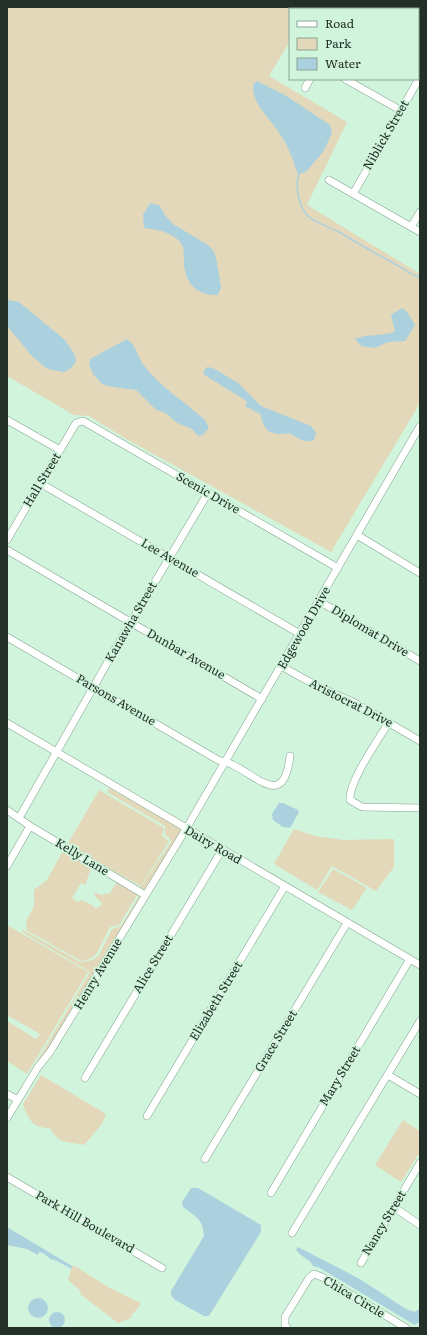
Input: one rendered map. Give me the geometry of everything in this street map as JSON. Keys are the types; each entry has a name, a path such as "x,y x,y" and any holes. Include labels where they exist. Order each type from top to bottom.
{"street":[{"path":"305,88 309,80"},
{"path":"347,80 400,110"},
{"name":"Niblick Street","path":"353,194 418,80"},
{"path":"329,180 420,232"},
{"path":"411,227 420,212"},
{"path":"7,420 60,450"},
{"name":"Hall Street","path":"7,540 78,421"},
{"name":"Scenic Drive","path":"78,421 83,421 338,568"},
{"name":"Edgewood Drive","path":"186,828 420,426"},
{"name":"Lee Avenue","path":"40,483 300,634"},
{"name":"Kanawha Street","path":"19,818 93,687 208,493"},
{"path":"357,535 420,573"},
{"name":"Dunbar Avenue","path":"7,550 262,699"},
{"name":"Diplomat Drive","path":"319,601 420,661"},
{"name":"Parsons Avenue","path":"7,637 225,762 232,764 268,785 275,786 280,784 288,768 290,756"},
{"name":"Aristocrat Drive","path":"281,666 316,686 355,703 420,741"},
{"path":"389,722 354,780 350,792 350,800 362,807 420,808"},
{"name":"Dairy Road","path":"7,723 420,965"},
{"name":"Kelly Lane","path":"7,810 30,826 145,895"},
{"path":"7,866 30,826"},
{"name":"Henry Avenue","path":"7,1118 38,1067 50,1052 186,828"},
{"name":"Alice Street","path":"85,1078 222,850"},
{"name":"Elizabeth Street","path":"147,1116 285,886"},
{"name":"Grace Street","path":"205,1159 347,923"},
{"name":"Mary Street","path":"271,1192 410,959"},
{"path":"292,1233 420,1021"},
{"path":"388,1075 420,1094"},
{"path":"7,1094 18,1100"},
{"name":"Nancy Street","path":"361,1263 420,1163"},
{"name":"Park Hill Boulevard","path":"7,1177 162,1268"},
{"path":"395,1205 398,1210 420,1225"},
{"name":"Chica Circle","path":"287,1328 284,1325 285,1317 309,1278 314,1274 322,1277 406,1328"}],"green space":[{"path":"7,7 310,7 289,8 289,43 269,76 347,122 307,205 420,274 420,403 331,552 126,439 89,416 74,415 7,376"},
{"path":"109,788 182,829 48,1050 33,1068 90,972 22,932 23,930 80,962 93,960 99,955 112,929 121,926 139,896 140,888 171,842 165,835 165,826 107,792"},
{"path":"99,790 164,828 162,836 169,841 141,886 67,845"},
{"path":"294,829 315,836 343,840 394,839 394,867 376,891 332,866 317,890 274,864"},
{"path":"63,851 92,866 85,885 81,883 72,898 77,902 81,900 92,905 96,909 102,904 94,892 101,895 110,893 117,882 137,895 119,925 110,927 97,953 92,958 81,961 26,930 27,919 34,906 34,890 47,880"},
{"path":"333,869 367,888 352,910 318,892"},
{"path":"7,925 88,972 27,1074 7,1061 7,1021 36,1039 40,1034 7,1015"},
{"path":"41,1075 106,1114 102,1124 84,1145 60,1140 50,1128 35,1125 29,1119 23,1104"},
{"path":"403,1120 420,1131 420,1152 401,1182 375,1165"},
{"path":"72,1266 75,1266 108,1287 141,1303 131,1318 118,1323 80,1294 81,1291 68,1280"}],"water":[{"path":"257,81 285,95 330,125 332,133 323,152 306,172 298,174 283,139 258,104 253,90 254,83"},
{"path":"150,203 159,205 173,224 208,245 213,250 216,257 221,287 218,295 203,293 189,281 186,275 182,245 175,237 166,232 144,228 143,215"},
{"path":"7,300 19,302 65,340 75,355 76,362 70,369 64,372 46,368 31,355 8,327"},
{"path":"402,308 407,312 415,325 405,341 388,342 375,348 361,346 355,339 363,336 395,332 391,315"},
{"path":"127,339 133,345 142,363 152,375 205,420 209,428 203,435 198,436 192,429 177,423 167,414 155,409 136,390 107,386 101,383 93,374 89,364 90,359"},
{"path":"207,367 213,368 238,383 261,406 311,426 316,433 314,440 303,441 289,433 277,434 266,429 260,414 245,406 247,403 245,400 203,374"},
{"path":"279,803 283,803 298,810 299,812 290,828 283,827 273,820 272,814"},
{"path":"191,1188 198,1188 261,1225 261,1232 209,1316 204,1316 175,1300 171,1295 171,1291 204,1236 202,1226 198,1219 183,1207 182,1202"},
{"path":"7,1227 72,1266 72,1269 53,1259 52,1260 43,1253 39,1252 38,1255 27,1249 7,1245"},
{"path":"298,1247 358,1278 406,1309 415,1312 420,1308 419,1322 415,1325 413,1324 320,1268 313,1266 310,1261 297,1252 296,1249"},
{"path":"38,1298 45,1301 48,1308 45,1315 38,1318 31,1315 28,1308 31,1301"},
{"path":"57,1312 63,1314 65,1320 63,1326 57,1328 51,1326 49,1320 51,1314"}],"waterway":[{"path":"299,174 297,184 299,201 307,215 318,223 339,232 420,278"}]}
